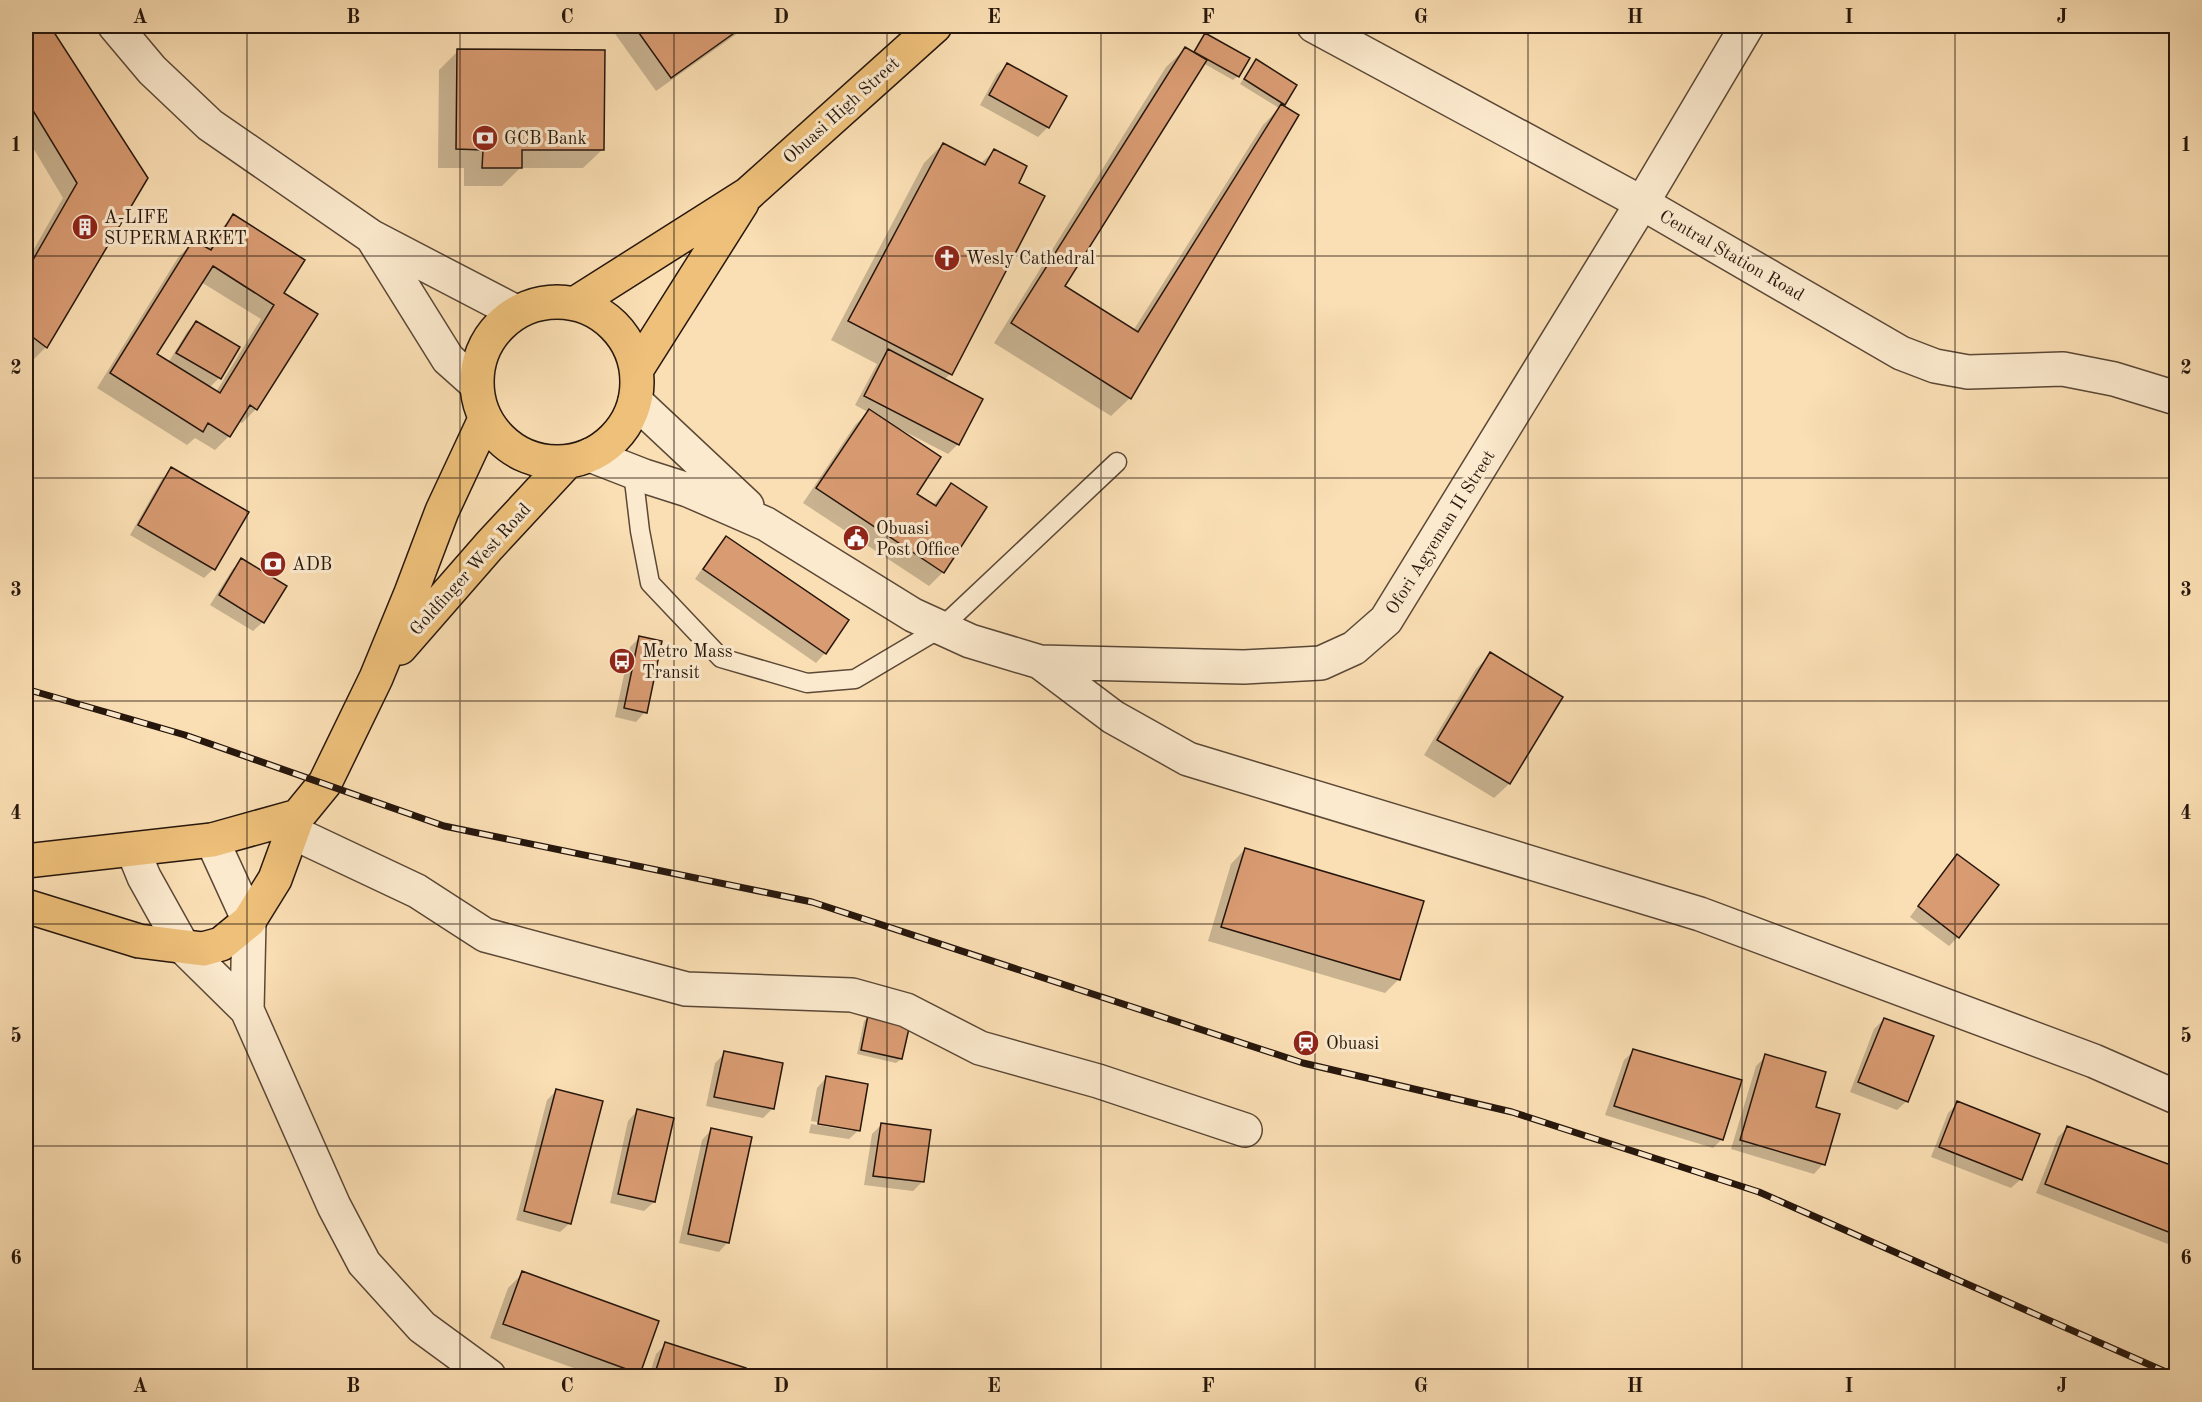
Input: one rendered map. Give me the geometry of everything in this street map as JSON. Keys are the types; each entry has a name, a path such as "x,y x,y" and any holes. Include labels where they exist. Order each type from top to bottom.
{"main road":[{"name":"Obuasi High Street","path":"576,303 748,194 934,26"},
{"name":"Obuasi High Street","path":"636,385 748,194"},
{"path":"556,301 576,303 598,312 616,327 629,346 636,385 626,423 610,442 578,459 542,462 519,454 500,439 485,419 476,384 478,363 486,342 500,325 516,312 536,303 556,301"},
{"name":"Goldfinger West Road","path":"26,906 140,941 203,949 221,944 249,921 275,879 295,824 324,783 376,678 442,511 485,419"},
{"name":"Goldfinger West Road","path":"376,678 428,613 578,459"},
{"path":"26,861 212,840 295,824"}],"street":[{"path":"115,26 152,70 210,125 372,237 516,312"},
{"name":"Central Station Road","path":"1314,26 1642,203 1901,353 1935,366 1968,372 2063,369 2114,379 2176,398"},
{"name":"Ofori Agyeman II Street","path":"578,459 633,472 688,490 766,524 913,615 970,641 1040,662 1255,667 1321,663 1354,648 1386,620 1642,203 1747,26"},
{"path":"372,237 448,359 476,384"},
{"name":"Ofori Agyeman II Street","path":"636,385 766,524"},
{"path":"1040,662 1113,717 1188,759 1700,914 2094,1061 2176,1097"},
{"path":"295,824 417,891 485,935 686,988 852,995 906,1010 980,1048 1098,1081 1245,1130"},
{"path":"212,840 249,921 247,1010"},
{"path":"133,850 144,877 183,947 247,1010 334,1206 364,1263 422,1327 489,1377"}],"lane":[{"path":"633,472 640,531 650,583 721,658 807,683 855,680 941,628 1117,462"}],"building":[{"name":"A-LIFE SUPERMARKET","path":"26,26 50,26 148,178 47,348 26,332 26,272 77,183 26,99"},
{"path":"634,26 744,26 671,78"},
{"path":"1205,33 1250,58 1239,77 1194,52"},
{"path":"1185,47 1207,60 1065,286 1138,332 1281,104 1299,115 1131,399 1011,323"},
{"path":"457,49 605,50 604,150 522,150 522,168 482,168 483,150 456,149"},
{"path":"1256,59 1297,85 1285,105 1244,79"},
{"path":"1007,63 1067,96 1049,128 989,95"},
{"name":"Wesly Cathedral","path":"943,143 985,165 994,149 1027,166 1019,183 1045,196 952,375 848,321"},
{"path":"233,214 305,260 284,293 318,314 257,410 250,405 230,437 208,423 203,432 110,373 193,240 211,250","holes":["213,266 274,305 220,393 157,354"]},
{"path":"196,321 240,347 221,379 176,353"},
{"path":"888,349 983,399 959,445 864,396"},
{"path":"26,405 33,408 26,431"},
{"path":"869,409 941,457 917,494 936,506 951,483 987,507 944,573 816,488"},
{"path":"171,467 249,512 215,570 138,525"},
{"path":"726,536 849,620 826,654 703,569"},
{"path":"241,558 287,586 264,623 219,595"},
{"path":"639,636 662,641 647,713 624,708"},
{"path":"1490,652 1563,697 1510,784 1437,740"},
{"path":"1245,848 1424,901 1400,980 1221,927"},
{"path":"1957,854 1999,885 1959,938 1918,906"},
{"path":"868,1015 910,1024 902,1059 861,1050"},
{"path":"1884,1018 1934,1036 1908,1102 1858,1082"},
{"path":"1633,1049 1742,1080 1723,1140 1614,1106"},
{"path":"724,1051 783,1063 774,1109 714,1097"},
{"path":"1765,1054 1826,1072 1816,1107 1840,1114 1825,1165 1740,1140"},
{"path":"826,1076 868,1084 860,1131 818,1124"},
{"path":"556,1089 603,1101 571,1224 524,1211"},
{"path":"1957,1101 2040,1134 2022,1180 1939,1147"},
{"path":"637,1109 674,1118 655,1202 618,1194"},
{"path":"881,1123 931,1130 924,1182 873,1176"},
{"path":"2067,1126 2176,1167 2176,1235 2045,1184"},
{"path":"711,1128 752,1137 729,1243 688,1234"},
{"path":"522,1271 659,1321 640,1374 503,1324"},
{"path":"665,1342 746,1368 743,1376 654,1376"}],"railway":[{"path":"26,689 185,735 444,826 812,902 1303,1063 1512,1112 1759,1192 2175,1376"}],"place":[{"name":"GCB Bank","path":"485,138"},
{"name":"A-LIFE SUPERMARKET","path":"85,227"},
{"name":"Wesly Cathedral","path":"947,258"},
{"name":"Obuasi Post Office","path":"856,538"},
{"name":"ADB","path":"273,564"},
{"name":"Metro Mass Transit","path":"622,661"},
{"name":"Obuasi","path":"1306,1043"}]}
